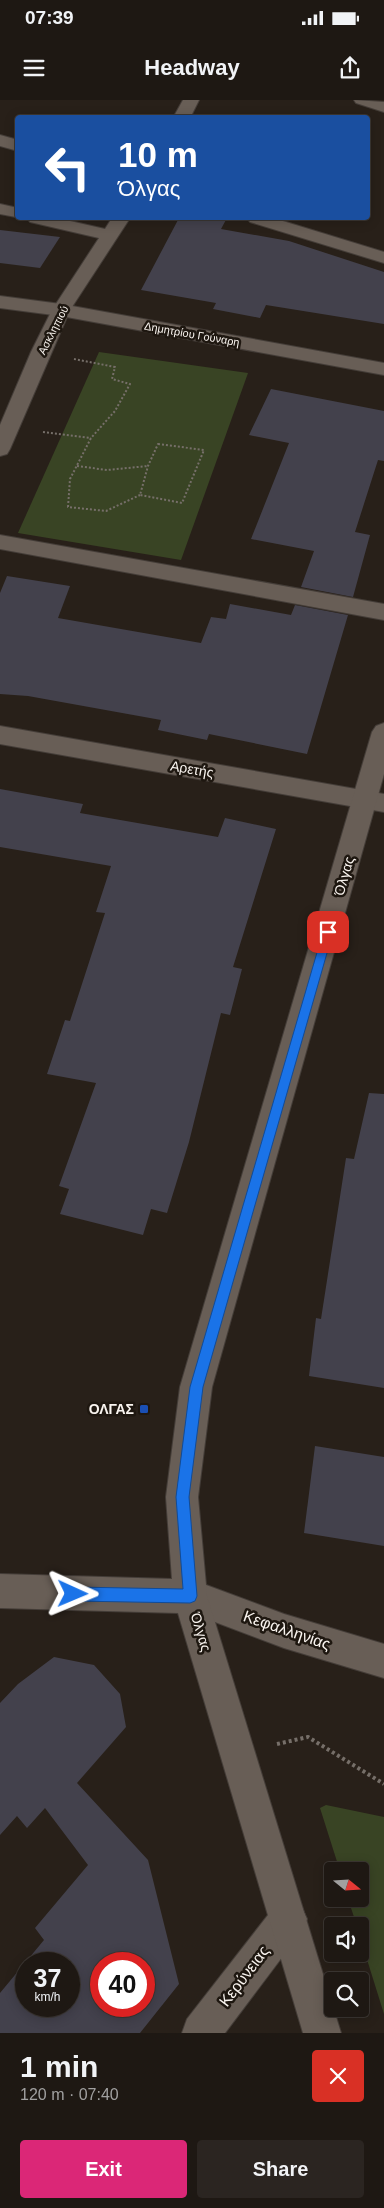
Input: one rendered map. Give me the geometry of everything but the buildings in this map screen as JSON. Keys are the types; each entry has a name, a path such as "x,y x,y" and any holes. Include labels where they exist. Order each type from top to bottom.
{"street":[{"path":"183,115 191,100"},
{"path":"362,100 384,106"},
{"path":"0,140 15,145"},
{"path":"0,209 15,212"},
{"path":"45,220 110,235"},
{"name":"Ασκληπιού","path":"0,450 41,352 62,310 120,220"},
{"path":"262,220 384,258"},
{"name":"Δημητρίου Γούναρη","path":"0,302 62,310 384,369"},
{"path":"0,542 384,612"},
{"name":"Όλγας","path":"322,2033 190,1596 182,1497 196,1387 375,801 384,732"},
{"name":"Αρετής","path":"0,735 375,801"},
{"name":"Κεφαλληνίας","path":"5,1597 190,1596 284,1631 384,1661"},
{"name":"Κερύνειας","path":"201,2033 288,1919"}],"path":[{"path":"41,352 115,368 112,380 130,384 115,411 92,438 70,479 68,507 106,510 140,495 182,503 204,450 158,444 148,466 140,495"},
{"path":"9,428 92,438"},
{"path":"77,466 107,470 148,466"},
{"path":"238,1753 308,1737 384,1784"}],"green space":[{"path":"99,352 248,373 181,560 18,533"},
{"path":"326,1805 384,1817 384,2014 368,1962 369,1917 354,1917 351,1908 369,1908 369,1862 337,1862 320,1808"}],"place":[{"name":"ΟΛΓΑΣ","path":"144,1409"}],"route":[{"path":"73,1594 190,1596 182,1497 196,1387 328,932"}]}
